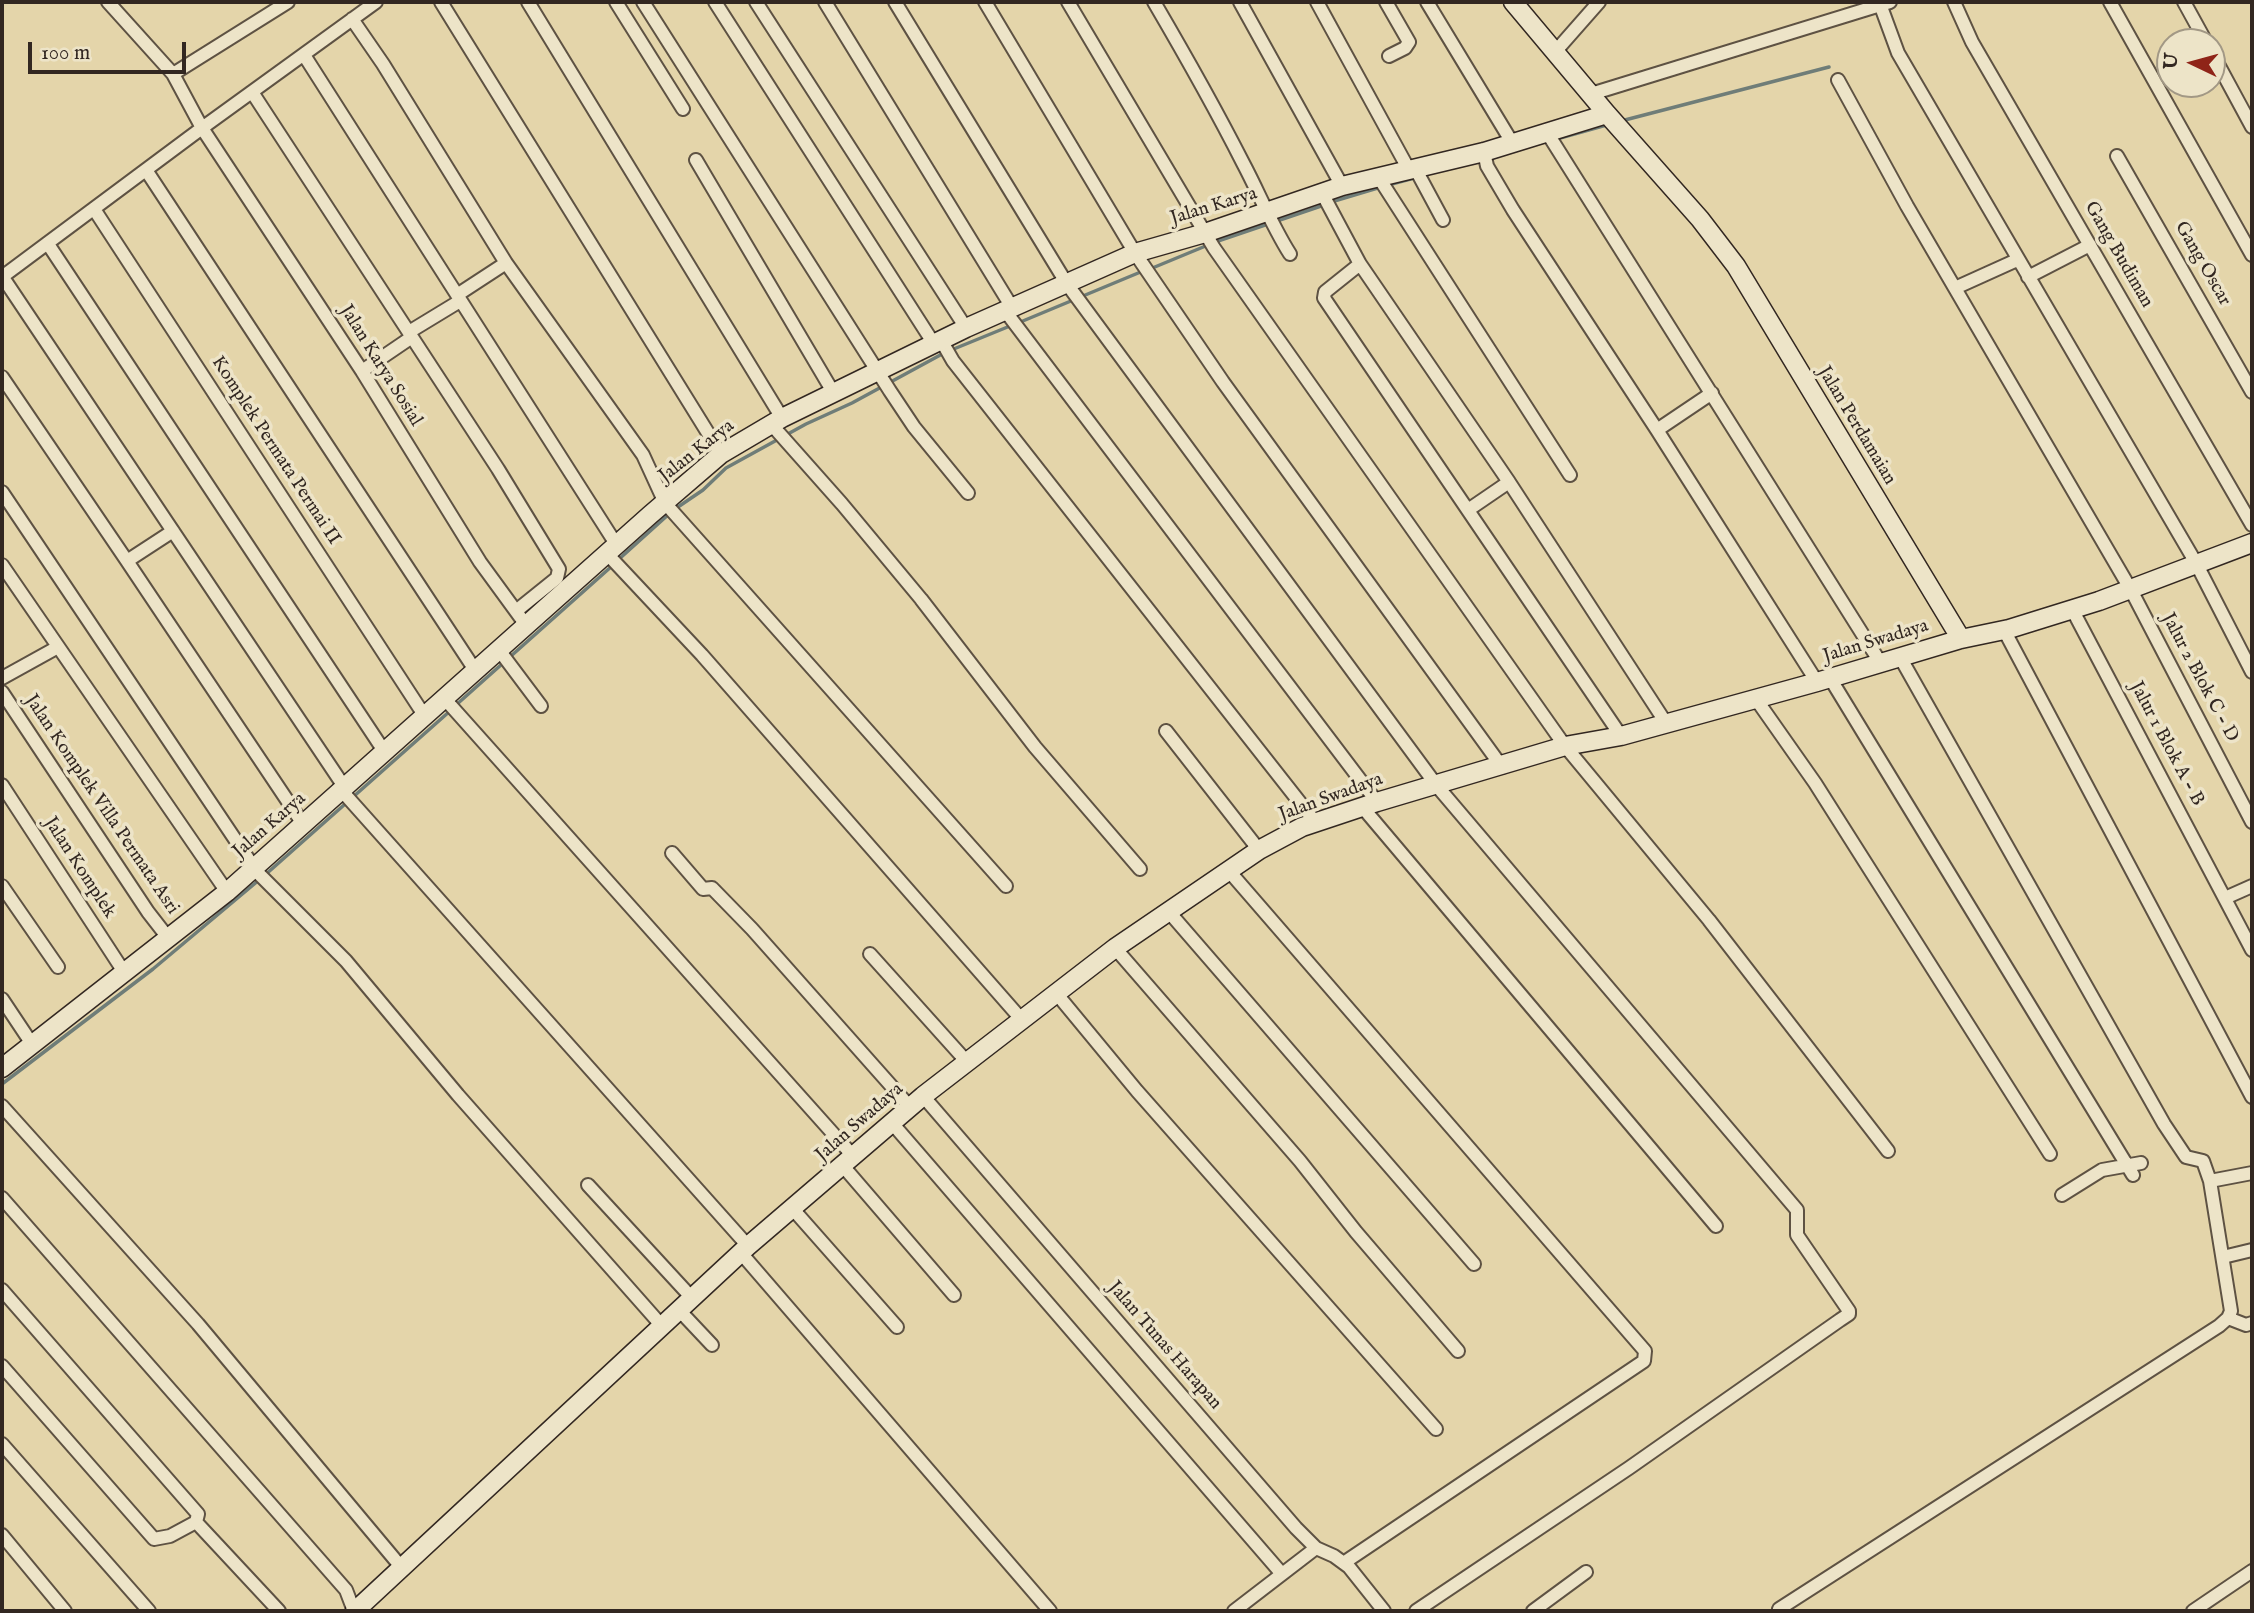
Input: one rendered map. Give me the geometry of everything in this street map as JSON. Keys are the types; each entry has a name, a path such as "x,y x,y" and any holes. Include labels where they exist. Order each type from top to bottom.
{"street":[{"path":"173,74 288,2"},
{"path":"376,2 2,276 359,810 745,1249 1051,1611"},
{"path":"441,2 721,454"},
{"path":"528,2 790,444 921,599 1035,747 1140,869"},
{"path":"616,2 682,109"},
{"path":"643,2 914,427 968,493"},
{"path":"715,2 940,344 1316,823"},
{"path":"756,2 966,328"},
{"path":"825,2 1021,332 1371,805 1716,1226"},
{"path":"895,2 1070,288 1437,786 1797,1210 1797,1235 1849,1314 1629,1468 1416,1611"},
{"path":"985,2 1138,257 1223,382 1502,767"},
{"path":"1068,2 1209,240 1565,746 1709,920 1888,1151"},
{"path":"1154,2 1204,87 1290,254"},
{"path":"1240,2 1342,186"},
{"path":"1319,2 1412,169 1443,219"},
{"path":"1386,2 1409,42 1405,48 1389,56"},
{"path":"1427,2 1513,144"},
{"name":"Jalan Perdamaian","path":"1513,2 1591,94 1607,117 1700,219 1748,284 1961,639"},
{"path":"1555,52 1599,2"},
{"name":"Gang Budiman","path":"1954,2 1972,42 2252,525"},
{"path":"2110,2 2252,254"},
{"path":"2184,2 2198,28"},
{"name":"Jalan Karya Sosial","path":"110,3 173,74 202,128 362,371 480,562 521,618"},
{"path":"1591,94 1885,3 1898,53 2196,563 2252,672"},
{"path":"352,19 383,64 506,263 643,455 670,509 1006,886"},
{"path":"304,55 459,298 614,556 1022,1020"},
{"path":"2226,79 2252,127"},
{"name":"Jalur 2 Blok C - D","path":"1838,80 1955,288 2131,590 2252,822"},
{"path":"252,92 498,469 559,569 557,578 521,618"},
{"name":"Jalan Karya","path":"2,1068 256,870 303,824 345,791 424,715 446,700 475,670 503,655 521,618 614,556 670,509 721,454 833,392 884,380 966,328 1010,313 1138,257 1209,240 1271,219 1325,200 1342,186 1381,183 1412,169 1485,158 1513,144 1551,139 1607,117"},
{"path":"1551,139 1880,662"},
{"name":"Gang Oscar","path":"2117,156 2252,392"},
{"path":"1485,158 1513,210 1824,680 2130,1169"},
{"path":"696,160 833,392"},
{"path":"146,170 475,670"},
{"path":"1381,183 1570,475"},
{"path":"1325,200 1360,264 1509,482 1666,723"},
{"name":"Komplek Permata Permai II","path":"94,209 424,715"},
{"path":"48,244 384,751"},
{"path":"2028,277 2090,245"},
{"path":"1955,288 2017,260"},
{"path":"362,371 506,263"},
{"path":"1360,264 1325,292 1324,298 1621,736"},
{"path":"2,377 303,824"},
{"path":"1657,430 1712,393"},
{"path":"1468,510 1509,482"},
{"path":"2,492 256,870 346,961 458,1096 662,1326"},
{"path":"127,561 173,530"},
{"path":"1961,639 2004,630 2131,590 2252,543"},
{"path":"2,565 227,892"},
{"name":"Jalur 1 Blok A - B","path":"2072,609 2252,950"},
{"path":"2004,630 2252,1097"},
{"name":"Jalan Swadaya","path":"355,1611 745,1249 892,1123 1115,948 1259,850 1302,827 1565,746 1621,736 1961,639"},
{"name":"Jalan Komplek Villa Permata Asri","path":"2,678 58,647"},
{"path":"503,655 541,706"},
{"path":"1900,657 2164,1124 2186,1157 2203,1161 2210,1181 2230,1300 2228,1318"},
{"name":"Jalan Komplek Villa Permata Asri","path":"2,692 148,912 169,939"},
{"path":"1756,699 1815,783 2050,1154"},
{"path":"446,700 848,1161 954,1294"},
{"path":"1166,731 1259,850"},
{"name":"Jalan Komplek","path":"2,786 124,972"},
{"name":"Jalan Tunas Harapan","path":"672,853 701,886 712,888 917,1102 1316,1548 1345,1562 1384,1611"},
{"path":"1229,871 1645,1352 1644,1361 1345,1562"},
{"path":"2,886 58,967"},
{"path":"2225,898 2252,886"},
{"path":"1169,912 1474,1264"},
{"path":"1115,948 1300,1161 1356,1232 1458,1351"},
{"path":"870,954 967,1062"},
{"path":"1056,993 1137,1091 1436,1429"},
{"path":"2,999 32,1044"},
{"path":"2,1106 198,1324 402,1568"},
{"path":"892,1123 1282,1574"},
{"path":"2063,1195 2102,1170 2130,1169 2141,1163"},
{"path":"2210,1181 2252,1173"},
{"path":"588,1185 685,1304 712,1345"},
{"path":"2,1198 346,1590 355,1611"},
{"path":"792,1208 897,1327"},
{"path":"2222,1257 2252,1251"},
{"path":"2,1290 198,1514 196,1522 170,1536 154,1539 2,1366"},
{"path":"2228,1318 2246,1325 2252,1323"},
{"path":"1779,1609 2228,1318"},
{"path":"2,1444 149,1611"},
{"path":"196,1522 279,1611"},
{"path":"2,1535 65,1611"},
{"path":"1234,1611 1316,1548"},
{"path":"2193,1611 2252,1571"},
{"path":"1533,1611 1586,1572"}],"waterway":[{"path":"1621,121 1829,67"},
{"path":"1553,140 1610,124"},
{"path":"1388,185 1418,177"},
{"path":"1331,202 1381,187"},
{"path":"1215,242 1324,205"},
{"path":"1150,269 1208,245"},
{"path":"1018,323 1143,271"},
{"path":"675,509 703,490 726,468 806,424 852,403 944,353 1010,326"},
{"path":"618,560 669,514"},
{"path":"456,705 612,566"},
{"path":"265,875 450,711"},
{"path":"2,1084 153,969 259,880"}]}
